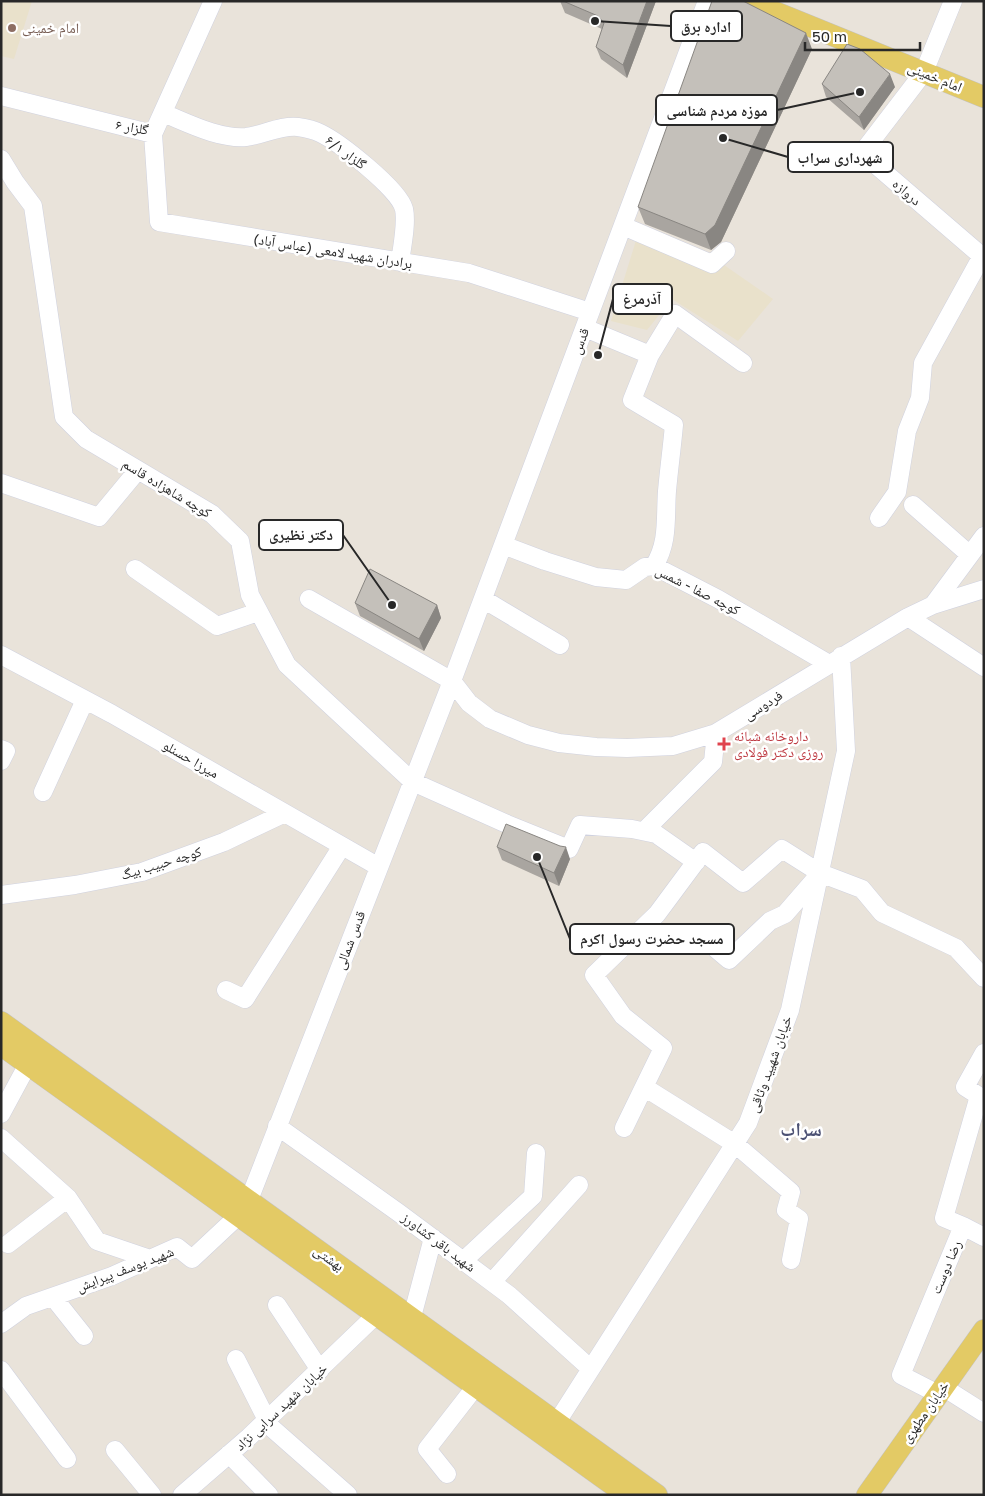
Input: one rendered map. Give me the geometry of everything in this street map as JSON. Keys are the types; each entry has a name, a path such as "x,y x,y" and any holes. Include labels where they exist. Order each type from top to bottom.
{"main road":[{"name":"امام خمینی","path":"748,1 984,97"},
{"name":"بهشتی","path":"1,1022 243,1208 376,1315 627,1495"},
{"name":"بهشتی","path":"1,1045 243,1208 412,1317 657,1495"},
{"name":"خیابان مطهری","path":"867,1495 984,1330"}],"street":[{"name":"گلزار ۶","path":"1,96 153,134 213,1"},
{"name":"قدس","path":"452,680 707,1"},
{"path":"924,72 952,1"},
{"name":"دروازه","path":"924,72 862,153 983,257"},
{"name":"گلزار ۶/۱","path":"163,113 194,126 232,137 248,137 272,129 297,127 320,132 366,165 401,201 405,217 400,262"},
{"name":"برادران شهید لامعی (عباس آباد)","path":"153,134 158,222 469,273 588,320 650,354"},
{"name":"کوچه شاهزاده قاسم","path":"1,159 33,206 64,417 86,439 212,514 240,541 250,595 287,665 413,782 508,824 569,848 580,825 644,831"},
{"path":"623,226 712,264 726,251"},
{"path":"878,518 896,492 907,431 920,398 923,364 983,257"},
{"path":"654,566 662,554 667,522 667,493 674,424 632,400 650,354 675,314 743,363"},
{"path":"1,483 99,517 138,470"},
{"path":"913,505 970,554"},
{"path":"932,605 984,536"},
{"name":"کوچه صفا - شمس","path":"503,545 596,577 626,580 645,567 654,566 835,660"},
{"path":"134,569 216,626 258,612"},
{"name":"فردوسی","path":"452,680 469,703 490,718 528,735 559,743 596,747 673,746 716,733 908,617 932,605 984,589"},
{"path":"309,599 452,680"},
{"path":"482,599 560,645"},
{"path":"908,617 984,667"},
{"name":"میرزا حسنلو","path":"1,655 86,700 379,867"},
{"name":"خیابان شهیید وثاقی","path":"558,1422 748,1123 790,1010 846,750 835,660"},
{"name":"قدس شمالی","path":"243,1208 452,680"},
{"path":"43,792 86,700"},
{"path":"644,831 713,762 716,733"},
{"path":"1,749 6,751 1,760"},
{"name":"کوچه حبیب بیگ","path":"1,895 75,885 142,872 224,842 285,813"},
{"path":"644,831 656,834 696,862"},
{"path":"226,990 246,999 342,846"},
{"path":"624,1128 663,1048 623,1016 594,975 657,914 703,852 743,883 782,848 820,874 862,889 882,913 956,948 984,978"},
{"path":"716,950 729,960 770,921 785,914 820,874"},
{"name":"رضا دوست","path":"941,1390 901,1375 963,1226 944,1218 980,1096 965,1087 984,1053"},
{"path":"1,1114 28,1064"},
{"path":"644,1087 735,1144 791,1192 786,1210 799,1219 791,1260"},
{"name":"شهید باقر کشاورز","path":"277,1126 509,1295 592,1369"},
{"path":"1,1138 68,1198 97,1241 150,1259"},
{"path":"464,1261 532,1196 536,1153"},
{"path":"492,1282 579,1185"},
{"path":"8,1244 68,1198"},
{"name":"شهید یوسف پیرایش","path":"1,1324 26,1306 112,1276 177,1247 192,1259 243,1208"},
{"path":"963,1226 984,1237"},
{"path":"412,1317 433,1238"},
{"path":"52,1297 84,1336"},
{"path":"278,1305 320,1370"},
{"name":"خیابان شهید سرابی نژاد","path":"182,1495 266,1421 376,1315"},
{"path":"236,1359 266,1421 348,1495"},
{"path":"1,1370 67,1459"},
{"path":"448,1474 426,1448 476,1386"},
{"path":"941,1390 984,1413"},
{"path":"115,1450 152,1495"},
{"path":"229,1454 269,1495"}],"shaded area":[{"name":"امام خمینی","path":"1,1 32,1 14,59 1,56"},
{"path":"638,234 724,265 773,299 738,341 672,299 647,330 611,321"}],"building":[{"path":"563,1 647,1 623,65 596,47 604,23 598,16"},
{"path":"712,1 743,1 806,33 715,225 705,234 638,207"},
{"path":"847,44 860,49 890,74 859,117 822,84"},
{"path":"370,569 437,605 419,639 355,603"},
{"path":"506,824 566,847 554,873 497,847"}],"place":[{"name":"اداره برق","path":"595,21"},
{"name":"امام خمینی","path":"12,28"},
{"name":"موزه مردم شناسی","path":"860,92"},
{"name":"شهرداری سراب","path":"723,138"},
{"name":"آذرمرغ","path":"598,355"},
{"name":"دکتر نظیری","path":"392,605"},
{"name":"داروخانه شبانه روزی دکتر فولادی","path":"724,744"},
{"name":"مسجد حضرت رسول اکرم","path":"537,857"}],"district":[{"name":"سراب","path":"801,1129"}]}
